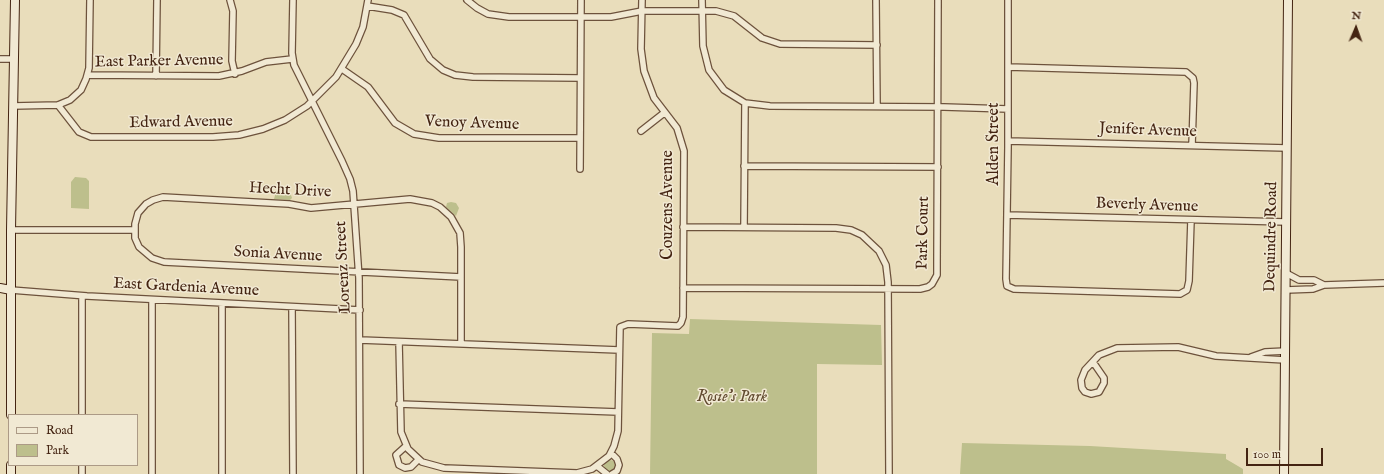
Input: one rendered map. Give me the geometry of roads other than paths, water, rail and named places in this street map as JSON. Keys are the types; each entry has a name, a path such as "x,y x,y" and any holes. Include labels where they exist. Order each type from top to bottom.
{"main road":[{"path":"11,414 11,230 15,0"},
{"name":"Dequindre Road","path":"1284,474 1288,0"},
{"path":"0,288 11,290"}],"street":[{"path":"88,75 90,0"},
{"path":"156,76 157,0"},
{"path":"230,0 233,11 232,60 234,74"},
{"name":"Lorenz Street","path":"293,0 292,59 295,70 350,179 354,205 360,310 360,474"},
{"path":"467,0 477,8 495,15 581,17 616,16 642,11 702,11 729,14 739,19 762,38 780,44 877,46"},
{"path":"580,169 581,0"},
{"name":"Couzens Avenue","path":"619,350 619,331 622,325 674,326 681,323 683,317 683,147 677,128 664,113 651,92 644,71 642,49 642,0"},
{"path":"702,0 703,46 709,70 724,90 745,103 770,106 938,106 1008,109"},
{"path":"876,0 877,106"},
{"name":"Park Court","path":"683,288 888,289 926,288 932,284 936,277 938,167 938,0"},
{"name":"Alden Street","path":"1008,0 1006,279 1009,288 1151,293 1183,292 1187,290 1189,281 1191,220"},
{"path":"368,3 404,15 430,59 443,70 455,75 473,77 580,78"},
{"name":"Edward Avenue","path":"58,105 79,132 91,137 213,137 239,135 263,129 285,120 312,102 330,84 342,69 360,32 368,3"},
{"path":"0,59 14,59"},
{"name":"East Parker Avenue","path":"13,106 58,105 70,100 76,95 88,75 209,76 234,74 266,62 292,59"},
{"path":"1008,67 1186,72 1193,78 1194,83 1192,145"},
{"name":"Venoy Avenue","path":"342,69 368,87 395,123 414,134 439,138 580,138"},
{"path":"744,227 745,103"},
{"path":"641,131 664,113"},
{"name":"Jenifer Avenue","path":"1008,141 1287,148"},
{"path":"744,166 938,167"},
{"name":"Hecht Drive","path":"134,230 140,210 153,200 163,197 289,204 311,208 418,199 432,202 451,216 460,233 461,344"},
{"name":"Beverly Avenue","path":"1007,215 1286,222"},
{"path":"683,227 836,228 857,233 868,240 882,256 888,273 889,474"},
{"path":"11,230 134,230"},
{"name":"Sonia Avenue","path":"134,230 135,238 143,251 152,258 164,262 461,278"},
{"path":"1286,273 1299,280 1314,280 1324,285"},
{"path":"1286,290 1313,289 1324,285 1384,283"},
{"name":"East Gardenia Avenue","path":"11,290 82,296 360,310"},
{"path":"82,296 82,414"},
{"path":"152,300 152,474"},
{"path":"222,303 222,474"},
{"path":"292,307 293,474"},
{"path":"360,340 619,350 617,437 611,453 597,466 577,473 506,472 444,468 428,465 418,460 406,446 401,432 399,404 399,342"},
{"path":"1093,362 1104,378 1104,383 1099,392 1091,394 1083,391 1081,380 1085,370 1099,355 1109,350 1143,347 1178,347 1209,356 1286,360"},
{"path":"1249,358 1265,352 1286,351"},
{"path":"399,404 618,412"},
{"path":"406,446 396,455 399,465 405,468 411,467 418,460"},
{"path":"611,453 617,459 619,465 617,471 612,474"},
{"path":"597,466 607,474"}],"park label":[{"name":"Rosie's Park","path":"732,398"}]}
